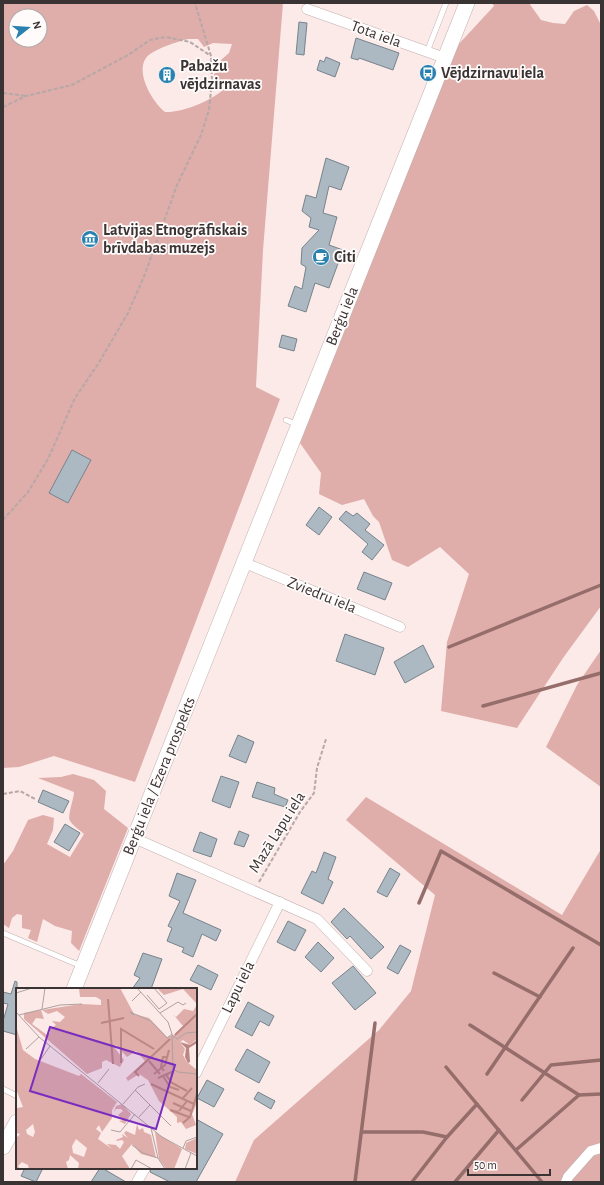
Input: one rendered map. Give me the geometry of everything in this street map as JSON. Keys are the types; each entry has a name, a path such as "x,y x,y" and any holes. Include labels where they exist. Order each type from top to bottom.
{"main road":[{"name":"Berģu iela","path":"245,563 293,423 467,3"},
{"name":"Berģu iela / Ezera prospekts","path":"74,988 245,563"},
{"path":"3,1136 16,1123"},
{"path":"3,1147 16,1123"}],"street":[{"name":"Tota iela","path":"307,9 445,58"},
{"name":"Zviedru iela","path":"245,563 400,627"},
{"path":"134,838 317,919 367,971"},
{"name":"Lapu iela","path":"197,1069 280,902"},
{"path":"566,1182 568,1176 592,1151 601,1148"},
{"path":"137,1182 144,1169"}],"lane":[{"path":"427,52 446,3"},
{"path":"3,933 82,967"},
{"path":"3,1088 16,1095"}],"path":[{"path":"3,520 28,492 48,459 76,398 128,313 144,274 176,185 200,135 210,110 212,81 211,56 195,3"},
{"path":"3,107 26,96 72,85 128,55 150,40 166,37 190,42 211,56"},
{"path":"3,93 26,96"},
{"name":"Mazā Lapu iela","path":"254,890 300,812 314,794 316,768 326,739"},
{"path":"3,794 20,791 35,799"}],"shaded area":[{"path":"3,3 283,3 263,250 256,387 280,399 135,782 54,756 19,767 3,768","holes":["188,39 198,39 204,47 213,43 232,44 229,53 221,60 221,69 214,74 217,83 226,87 214,97 197,105 172,112 165,112 155,102 147,87 144,79 143,64 149,55 159,49"]},
{"path":"492,3 529,3 541,20 565,24 574,11 587,5 594,11 601,25 601,606 563,658 517,728 441,711 447,642 469,574 440,547 408,567 392,560 379,522 373,516 364,499 342,505 319,494 321,473 300,443 457,46 494,6"},
{"path":"601,650 601,787 546,747 577,685"},
{"path":"73,774 94,780 106,791 104,809 128,828 79,951 71,943 72,931 55,926 43,919 37,942 28,938 31,930 22,928 22,915 17,914 12,918 9,928 3,924 3,865 13,851 28,820 43,815 54,818 53,830 47,844 70,857 84,834 73,825 69,819 74,792 38,778 61,777"},
{"path":"366,797 562,915 601,849 601,1182 235,1182 254,1140 379,1030 411,991 435,895 346,820"}],"building":[{"path":"299,22 307,23 304,55 296,54"},
{"path":"356,38 399,53 393,70 359,58 358,60 351,58"},
{"path":"326,57 340,63 335,77 317,70 320,60 324,62"},
{"name":"Pabažu vējdzirnavas","path":"164,67 170,67 175,72 173,81 170,83 164,83 159,78 159,72"},
{"path":"326,158 349,167 341,190 329,186 323,213 337,217 329,245 343,250 329,288 315,283 306,312 288,306 295,286 302,289 306,267 301,264 302,248 319,230 309,227 311,218 302,211 306,195 316,198"},
{"path":"282,335 297,339 294,351 279,347"},
{"path":"72,450 91,460 68,503 49,493"},
{"path":"319,507 332,517 319,535 306,525"},
{"path":"346,511 353,516 357,513 370,524 365,530 384,545 372,560 362,552 368,544 339,519"},
{"path":"364,572 392,583 385,600 357,589"},
{"path":"345,634 384,648 375,675 336,661"},
{"path":"423,645 434,667 405,683 394,662"},
{"path":"238,735 254,742 246,763 229,756"},
{"path":"221,776 239,782 230,808 212,801"},
{"path":"257,782 275,788 274,794 288,800 285,807 252,797"},
{"path":"43,790 69,801 63,813 38,802"},
{"path":"65,824 80,833 69,851 54,842"},
{"path":"239,831 249,835 244,847 234,844"},
{"path":"200,832 217,839 211,857 193,851"},
{"path":"324,852 336,857 328,879 333,882 323,904 301,893 312,871 316,873"},
{"path":"390,868 400,874 387,897 377,892"},
{"path":"177,873 196,880 183,913 221,930 216,941 202,934 193,957 182,952 184,948 167,941 172,928 168,926 180,901 169,896"},
{"path":"344,908 384,947 371,959 350,936 347,939 331,922"},
{"path":"288,921 306,930 295,951 277,942"},
{"path":"318,942 334,958 321,972 305,957"},
{"path":"400,945 411,951 398,974 387,968"},
{"path":"143,953 162,959 151,988 133,988 140,978 134,975"},
{"path":"198,965 218,975 211,990 190,980"},
{"path":"353,966 376,993 355,1010 332,983"},
{"path":"15,981 17,982 16,1035 3,1031 3,1021 8,1004 3,1003 3,992 11,994"},
{"path":"248,1002 274,1016 269,1026 260,1021 252,1036 235,1027"},
{"path":"247,1049 270,1062 259,1083 235,1070"},
{"path":"207,1080 224,1089 214,1107 197,1098"},
{"path":"258,1092 275,1101 271,1109 254,1099"},
{"path":"197,1120 223,1134 196,1182 170,1182 150,1172 151,1169 197,1169"},
{"path":"24,1169 42,1170 36,1182 21,1176"},
{"path":"99,1169 104,1169 126,1182 91,1182"}],"waterway":[{"path":"449,647 601,585"},
{"path":"483,706 601,673"},
{"path":"419,903 441,851 601,945"},
{"path":"487,1074 573,948"},
{"path":"494,973 540,997"},
{"path":"355,1182 375,1023"},
{"path":"470,1025 579,1095 601,1094"},
{"path":"522,1100 551,1065 601,1060"},
{"path":"446,1067 542,1182"},
{"path":"516,1150 579,1095"},
{"path":"412,1182 447,1137 477,1104"},
{"path":"455,1182 499,1130"},
{"path":"362,1132 423,1132 447,1137"}],"place":[{"name":"Vējdzirnavu iela","path":"428,73"},
{"name":"Pabažu vējdzirnavas","path":"167,75"},
{"name":"Latvijas Etnogrāfiskais brīvdabas muzejs","path":"90,239"},
{"name":"Citi","path":"321,257"}]}
